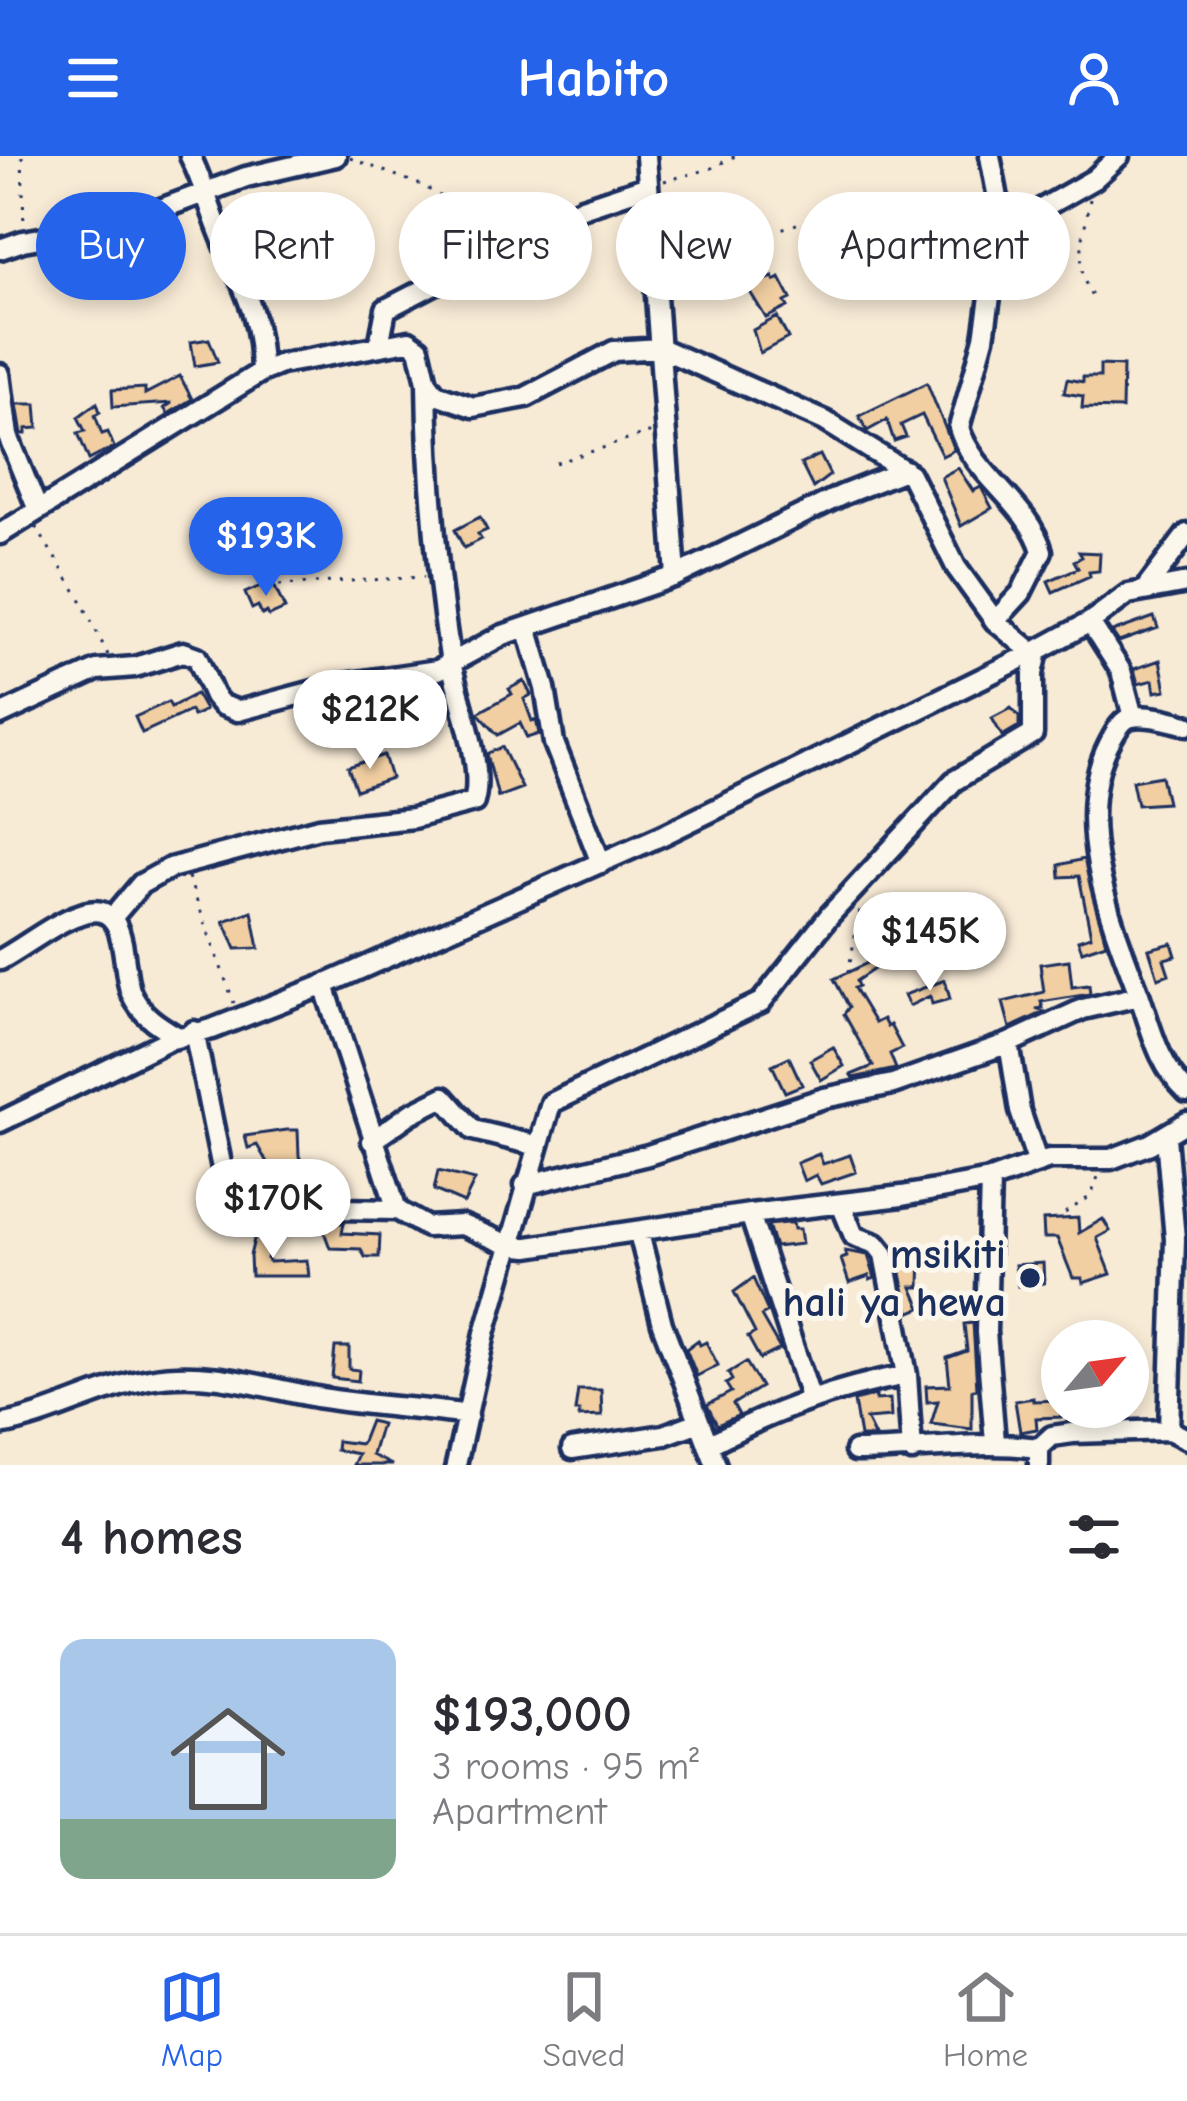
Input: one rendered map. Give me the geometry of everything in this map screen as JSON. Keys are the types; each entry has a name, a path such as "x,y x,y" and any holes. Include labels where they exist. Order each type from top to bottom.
{"street":[{"path":"190,156 257,319 261,372"},
{"path":"0,249 121,224 246,177 340,156"},
{"path":"646,156 648,192"},
{"path":"990,156 997,192"},
{"path":"1070,193 1120,156"},
{"path":"379,345 386,308 582,208 648,187"},
{"path":"656,300 676,576"},
{"path":"989,300 984,338 959,428 990,477 1029,523 1042,551 1021,592 995,621"},
{"path":"0,534 261,372 405,340 417,346 427,382 438,576 477,794 468,806 413,818 319,828 184,864 141,884 112,918"},
{"path":"427,382 440,397 473,407 526,397 614,351 660,348 825,421 915,480 956,567 995,621 1035,652"},
{"path":"0,374 8,436 34,512"},
{"path":"0,715 98,670 135,667 187,652 199,660 218,701 238,711 336,685 428,672 452,665 486,643 676,576 842,495 905,470"},
{"path":"1147,587 1187,534"},
{"path":"0,1122 186,1034 212,1029 325,985 601,863 1035,652 1090,622 1129,593 1187,583"},
{"path":"1090,622 1121,671 1132,717"},
{"path":"527,628 545,688 554,742 601,863"},
{"path":"456,1465 509,1245 551,1103 760,1002 830,915 954,781 1033,734 1035,652"},
{"path":"1187,724 1132,717 1121,723 1096,784 1102,886 1162,1061 1187,1092"},
{"path":"0,960 84,912 100,912 120,930 134,1000 154,1023 186,1034"},
{"path":"325,985 397,1210"},
{"path":"526,1185 648,1155 824,1098 893,1084 1009,1043 1083,1009 1139,996"},
{"path":"186,1034 228,1198 241,1219 340,1209 397,1210 427,1227 462,1225 509,1245 546,1247 990,1180 1037,1161 1100,1160 1166,1137 1187,1123"},
{"path":"1009,1043 1020,1111 1037,1161"},
{"path":"372,1141 445,1097 473,1130 538,1146"},
{"path":"855,1451 900,1456 995,1442 1039,1456 1060,1434 1178,1434 1180,1275 1166,1137"},
{"path":"990,1180 986,1332 995,1442"},
{"path":"841,1204 854,1236 876,1244 884,1254 907,1375 900,1456"},
{"path":"750,1214 810,1397"},
{"path":"639,1232 662,1324 716,1465"},
{"path":"708,1445 810,1397 907,1375"},
{"path":"0,1424 21,1421 120,1385 182,1376 248,1380 321,1398 468,1415"},
{"path":"572,1449 645,1439 699,1422"}],"path":[{"path":"22,156 23,241"},
{"path":"340,156 433,192"},
{"path":"648,187 710,169 735,156"},
{"path":"1094,179 1080,266 1084,286 1095,300"},
{"path":"556,463 665,428"},
{"path":"34,512 113,668"},
{"path":"279,585 438,576"},
{"path":"184,864 240,1017"},
{"path":"848,973 866,880"},
{"path":"1065,1213 1095,1191 1100,1160"}],"building":[{"path":"780,278 791,299 785,302 788,307 766,318 755,300 774,300 774,279"},
{"path":"777,317 788,338 760,353 753,330"},
{"path":"209,339 218,362 195,366 191,342"},
{"path":"1100,365 1123,366 1122,409 1082,408 1083,396 1064,393 1067,379 1083,382 1083,377 1100,377"},
{"path":"180,376 192,399 168,414 164,408 172,403 113,407 112,390 145,388 145,394"},
{"path":"927,383 954,450 942,456 922,415 901,425 906,437 894,441 887,420 867,431 859,416"},
{"path":"97,403 100,412 95,415 102,434 108,432 114,447 89,460 78,433 85,431 78,417"},
{"path":"17,404 36,404 38,428 22,434"},
{"path":"820,455 830,475 813,488 801,464"},
{"path":"958,468 973,491 981,487 992,508 961,526 941,477"},
{"path":"480,517 487,530 464,548 455,530"},
{"path":"1079,552 1100,553 1099,571 1053,592 1048,581 1078,568 1074,561 1082,557"},
{"path":"272,581 285,609 262,615 258,606 252,609 245,593"},
{"path":"1154,617 1158,628 1119,642 1112,632"},
{"path":"1160,660 1166,690 1155,692 1153,680 1138,684 1134,669"},
{"path":"524,681 531,695 524,699 539,734 527,738 520,723 498,735 478,713 512,694 509,689"},
{"path":"438,684 446,699 437,704 444,720 439,722 442,727 428,733 407,696"},
{"path":"196,694 205,710 193,716 190,711 142,733 135,717"},
{"path":"1011,708 1019,717 1019,726 1002,736 992,718"},
{"path":"502,747 522,788 498,797 487,754"},
{"path":"384,755 391,778 356,790 348,767"},
{"path":"1161,776 1167,803 1137,805 1132,781"},
{"path":"1084,859 1106,943 1082,951 1078,940 1091,936 1079,876 1060,877 1059,865"},
{"path":"252,911 259,948 236,949 224,921"},
{"path":"886,920 904,944 883,956 886,961 856,981 854,988 875,1023 883,1019 890,1025 902,1048 890,1054 896,1069 853,1078 851,1075 873,1066 844,1014 849,1007 834,979 882,956 870,934"},
{"path":"1172,943 1176,956 1164,959 1169,974 1158,978 1149,949"},
{"path":"1069,960 1072,987 1089,985 1090,994 1041,1002 1043,1008 1036,1009 1044,1012 1010,1028 1003,1002 1044,992 1040,964"},
{"path":"945,980 950,999 932,1004 930,996 909,1006 904,995"},
{"path":"833,1047 844,1066 821,1080 810,1060"},
{"path":"789,1057 802,1085 785,1092 772,1065"},
{"path":"298,1130 304,1166 279,1183 257,1145 248,1148 245,1136"},
{"path":"819,1154 823,1164 850,1155 856,1172 821,1184 816,1175 804,1181 797,1163"},
{"path":"438,1171 475,1180 464,1203 434,1190"},
{"path":"1078,1218 1079,1233 1103,1219 1110,1231 1097,1238 1111,1274 1083,1283 1082,1278 1073,1278 1057,1238 1044,1238 1043,1220"},
{"path":"344,1223 342,1233 380,1235 379,1257 365,1257 361,1249 330,1248 323,1229"},
{"path":"793,1223 794,1229 800,1229 802,1244 775,1247 768,1225"},
{"path":"256,1231 273,1235 270,1262 307,1260 309,1276 251,1276"},
{"path":"845,1251 868,1255 875,1278 849,1283 841,1259 847,1257"},
{"path":"897,1253 921,1253 920,1287 912,1287 921,1308 909,1313"},
{"name":"msikiti hali ya hewa","path":"1043,1263 1044,1283 1018,1286 1015,1265"},
{"path":"753,1278 768,1312 761,1316 780,1349 760,1359 748,1337 755,1333 734,1292"},
{"path":"973,1323 977,1389 972,1390 972,1429 931,1424 938,1401 927,1402 926,1386 950,1385 947,1358 967,1351 964,1324"},
{"path":"698,1340 700,1345 706,1342 718,1365 697,1376 686,1349"},
{"path":"335,1347 349,1347 349,1369 359,1370 358,1381 332,1378"},
{"path":"746,1362 761,1387 733,1404 739,1415 717,1425 707,1405 731,1392 726,1384 732,1380 728,1373"},
{"path":"578,1390 601,1390 602,1416 579,1417 575,1411"},
{"path":"876,1395 876,1400 890,1399 891,1417 866,1419 875,1437 860,1437 854,1401"},
{"path":"1015,1401 1041,1401 1037,1429 1020,1432"},
{"path":"370,1421 381,1424 372,1455 392,1465 353,1465 358,1454 336,1450 337,1441 361,1444"}],"place":[{"name":"msikiti hali ya hewa","path":"1030,1278"}]}
